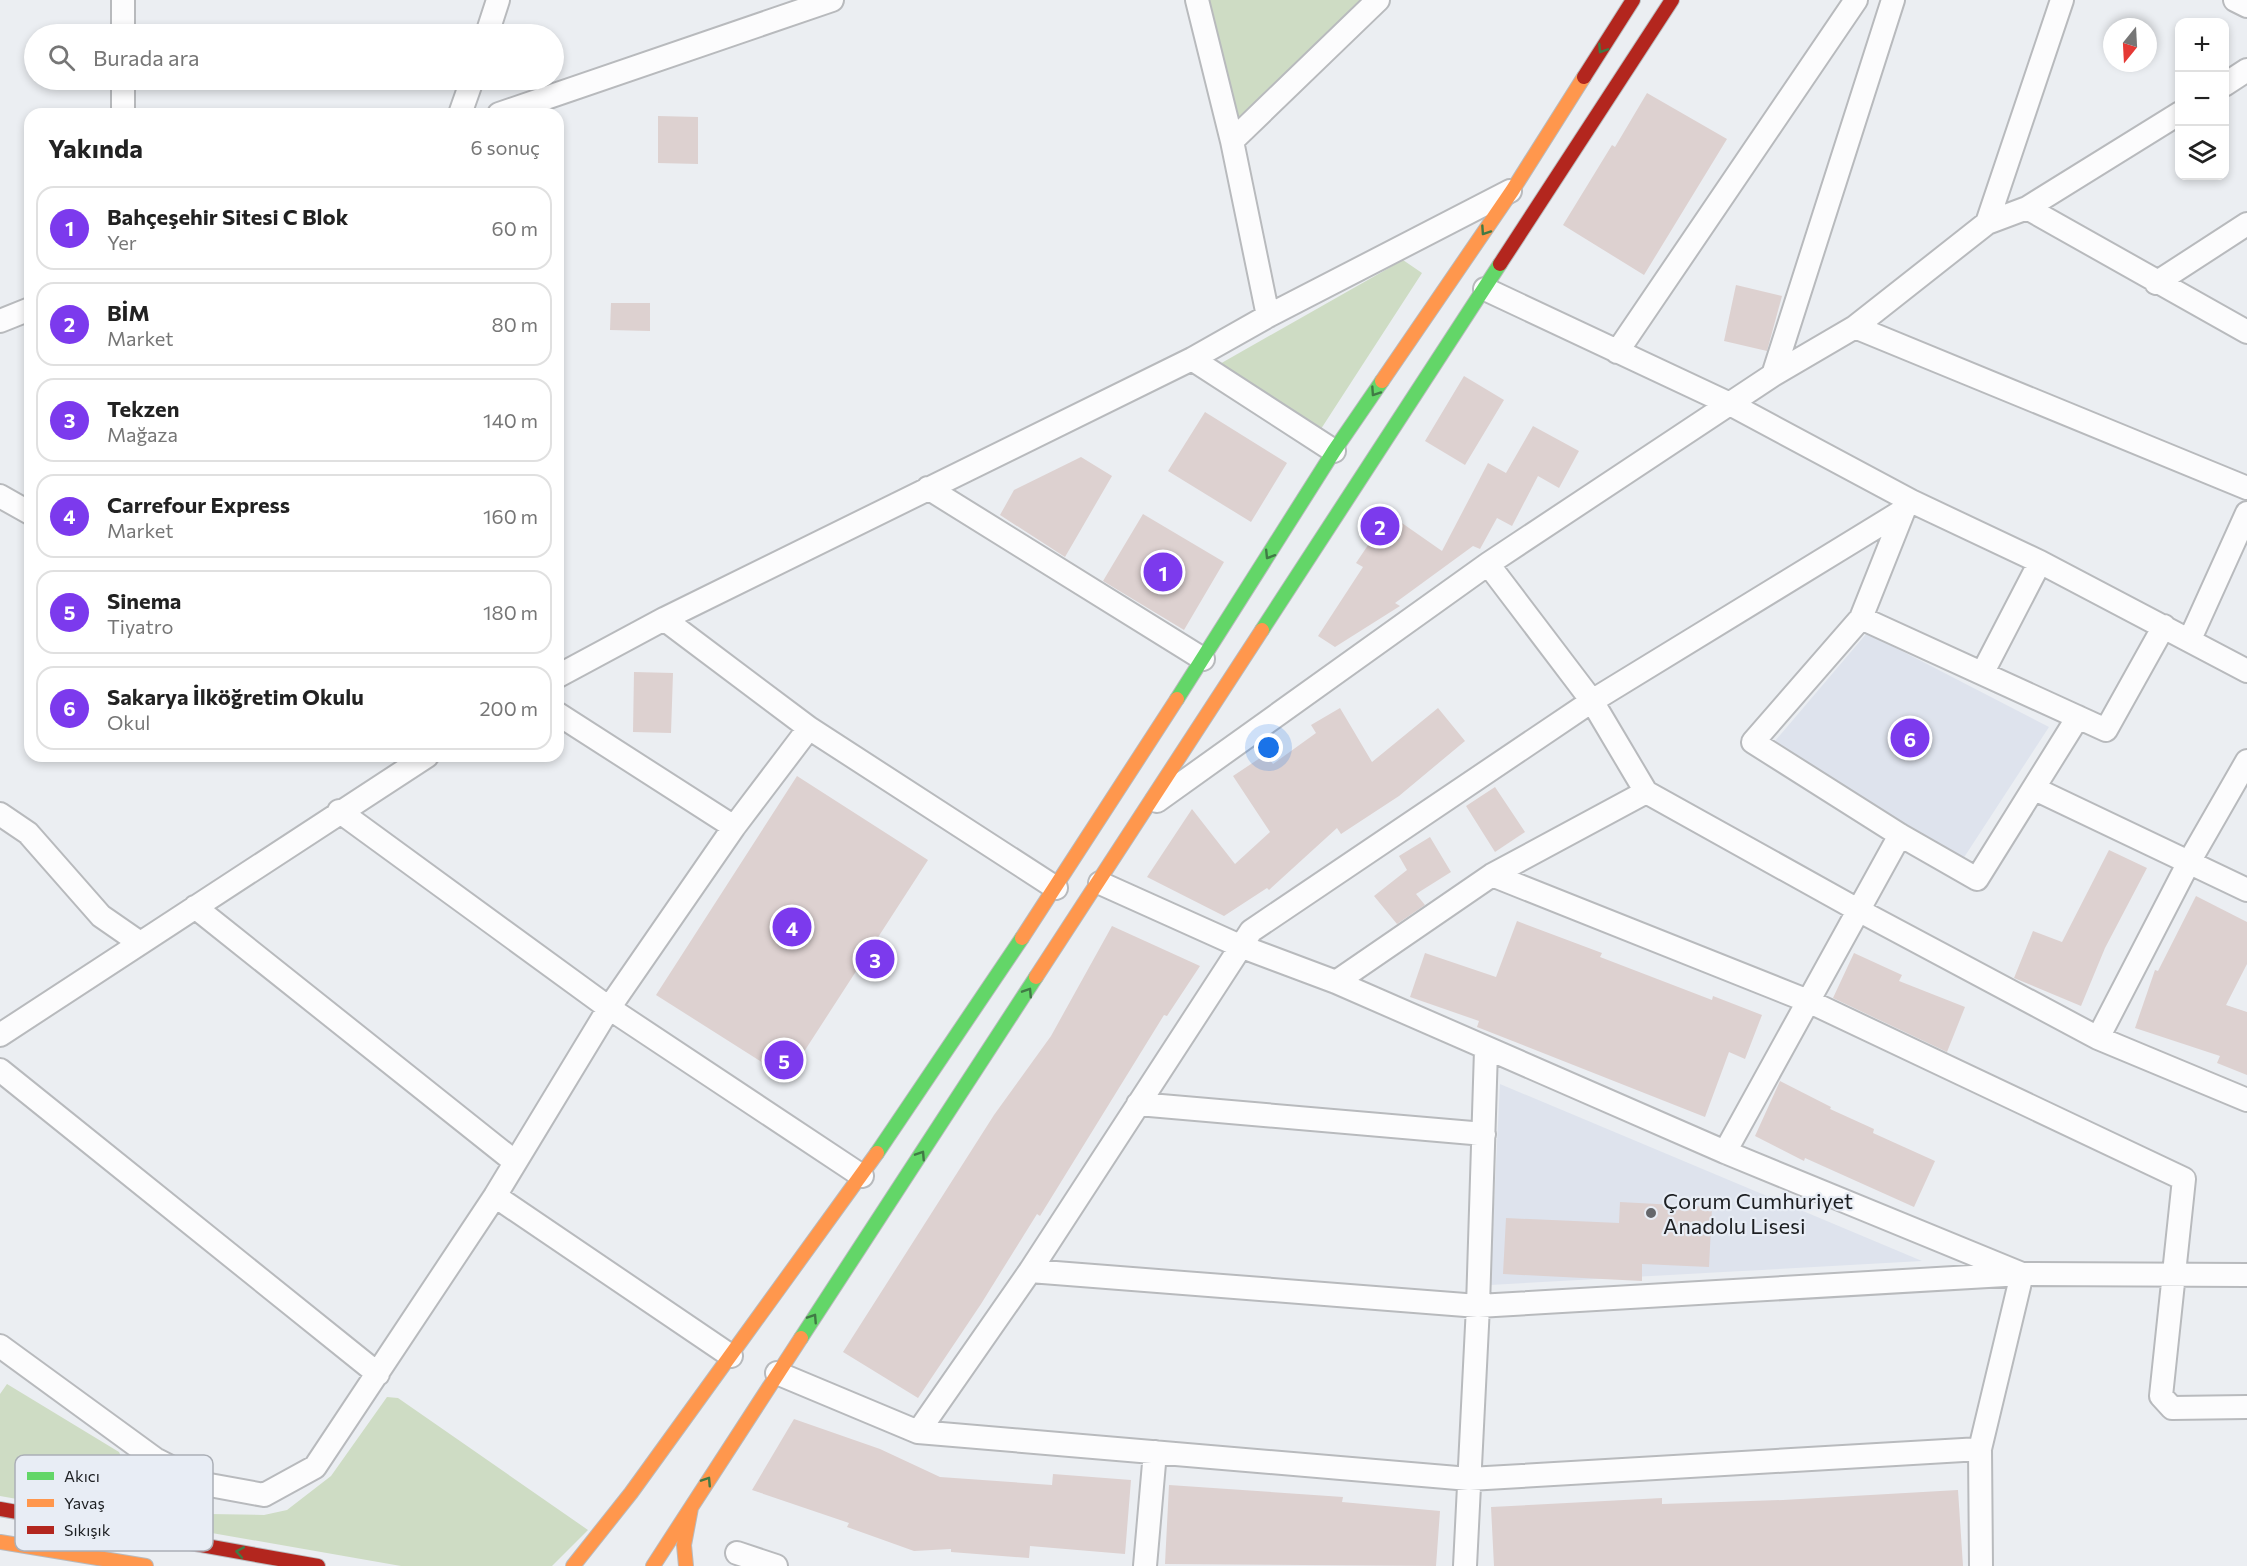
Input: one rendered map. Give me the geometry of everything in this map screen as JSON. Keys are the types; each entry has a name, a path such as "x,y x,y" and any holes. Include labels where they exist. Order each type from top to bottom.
{"main road":[{"path":"653,1566 777,1373 1085,874 1203,659 1334,451 1512,191 1633,0"},
{"path":"573,1566 631,1493 1085,874 1147,808 1672,0"},
{"path":"686,1566 684,1545 691,1508"},
{"path":"0,1509 15,1512"},
{"path":"0,1542 15,1544"},
{"path":"213,1547 318,1566"},
{"path":"55,1551 146,1566"}],"street":[{"path":"123,0 123,24"},
{"path":"490,24 498,0"},
{"path":"517,108 832,0"},
{"path":"1197,0 1232,141 1268,316"},
{"path":"1232,141 1378,0"},
{"path":"1617,352 1856,0"},
{"path":"1773,375 1893,0"},
{"path":"1987,223 2062,0"},
{"path":"2235,0 2247,6"},
{"path":"2229,82 2247,70"},
{"path":"123,90 123,108"},
{"path":"462,108 468,90"},
{"path":"1147,808 1488,564 1732,405 1773,375 1855,327 1987,223 2027,208 2175,116"},
{"path":"564,673 664,619 1192,359 1268,316 1512,191"},
{"path":"2027,208 2156,283 2247,332"},
{"path":"2156,283 2247,224"},
{"path":"1485,289 1732,405 1908,506 2040,562 2247,671"},
{"path":"0,321 24,311"},
{"path":"1855,327 2247,488"},
{"path":"1192,359 1334,451"},
{"path":"928,488 1203,659"},
{"path":"0,496 24,510"},
{"path":"1908,506 1861,618 1753,742 1900,836 1977,879 2078,717"},
{"path":"918,1432 1030,1271 1251,932 1592,701 1908,506"},
{"path":"2190,639 2247,513"},
{"path":"1983,672 2040,562"},
{"path":"1488,564 1592,701 1646,792 1858,910 2098,1038 2247,1100"},
{"path":"1861,618 2106,730 2164,626"},
{"path":"664,619 809,728 1070,897"},
{"path":"564,718 734,827"},
{"path":"213,1486 264,1495 315,1467 495,1196 609,1008 734,827 809,728"},
{"path":"2098,1038 2189,862 2247,760"},
{"path":"0,1035 417,762"},
{"path":"2035,789 2247,890"},
{"path":"1336,982 1492,875 1646,792"},
{"path":"339,811 609,1008 862,1176"},
{"path":"0,813 28,833 101,916 140,943"},
{"path":"1725,1152 1900,836"},
{"path":"1085,874 1240,946 1336,982 1486,1050 1725,1152 2022,1274"},
{"path":"1492,875 1808,1000 2184,1179 2161,1396 2172,1408 2247,1407"},
{"path":"195,907 515,1162"},
{"path":"1465,1566 1478,1306 1486,1050"},
{"path":"0,1070 378,1374"},
{"path":"1138,1104 1484,1134"},
{"path":"495,1196 731,1356"},
{"path":"1030,1271 1478,1306 2022,1274 2247,1275"},
{"path":"1981,1566 1980,1449 2022,1274"},
{"path":"0,1346 150,1455"},
{"path":"777,1373 918,1432 1469,1479 1980,1449"},
{"path":"1145,1566 1155,1452"},
{"path":"737,1553 776,1566"}],"shaded area":[{"path":"1867,633 2049,727 1963,859 1769,748"},
{"name":"Çorum Cumhuriyet Anadolu Lisesi","path":"1500,1084 1922,1261 1490,1285"}],"green space":[{"path":"1206,0 1363,0 1246,115 1237,120"},
{"path":"1403,260 1422,273 1319,432 1218,365"},
{"path":"7,1384 119,1452 120,1455 15,1455 15,1499 0,1496 0,1394"},
{"path":"387,1397 398,1398 588,1530 552,1566 401,1566 213,1533 213,1514 264,1515 287,1510 331,1476"}],"building":[{"path":"1647,93 1727,139 1644,275 1563,225 1612,145 1615,147"},
{"path":"658,116 698,117 698,164 658,163"},
{"path":"1736,285 1782,296 1767,351 1724,341"},
{"path":"611,303 650,303 650,331 610,330"},
{"path":"1464,376 1504,400 1465,465 1425,441"},
{"path":"1205,412 1287,463 1251,522 1168,471"},
{"path":"1533,426 1579,451 1559,488 1538,476 1512,526 1497,518 1480,549 1473,546 1395,603 1400,606 1335,647 1318,636 1363,567 1356,563 1389,514 1442,551 1488,463 1506,473"},
{"path":"1081,457 1112,476 1065,557 1000,515 1014,490"},
{"path":"1143,514 1224,562 1184,630 1103,581"},
{"path":"634,672 673,673 671,733 633,732"},
{"path":"1340,708 1372,762 1438,708 1465,741 1399,796 1341,834 1337,828 1269,890 1267,888 1224,916 1147,877 1192,809 1235,864 1270,832 1233,776 1266,754 1273,764 1316,733 1311,725"},
{"path":"797,776 928,860 787,1078 656,995"},
{"path":"1495,787 1525,832 1495,852 1466,806"},
{"path":"1430,837 1451,872 1416,894 1425,905 1397,924 1374,896 1407,870 1399,856"},
{"path":"2109,850 2147,868 2105,948 2081,1006 2014,978 2033,931 2062,942"},
{"path":"2196,896 2247,922 2247,964 2226,1005 2247,1012 2247,1075 2217,1063 2220,1056 2135,1028 2155,970 2158,971"},
{"path":"1517,921 1602,953 1600,957 1712,1000 1713,996 1762,1015 1745,1059 1729,1052 1705,1117 1477,1027 1479,1021 1410,997 1425,953 1496,977"},
{"path":"1112,926 1200,966 1167,1016 1164,1015 1040,1216 1037,1214 981,1304 918,1398 843,1352 994,1115 1051,1036"},
{"path":"1854,953 1902,975 1899,981 1965,1007 1947,1052 1833,998"},
{"path":"1780,1081 1831,1107 1830,1109 1874,1129 1873,1133 1935,1161 1914,1207 1805,1158 1804,1161 1755,1136"},
{"path":"1620,1202 1712,1207 1709,1267 1642,1264 1642,1281 1503,1274 1506,1218 1619,1223"},
{"path":"794,1419 880,1449 940,1477 1052,1485 1053,1474 1131,1480 1125,1554 1030,1546 1029,1558 951,1552 951,1549 914,1551 847,1527 849,1523 752,1490"},
{"path":"1169,1485 1343,1497 1342,1502 1440,1511 1436,1566 1165,1564"},
{"path":"1958,1490 1963,1566 1494,1566 1491,1507 1662,1498 1662,1504 1783,1500"}],"traffic: fast":[{"path":"1262,630 1500,264"},
{"path":"1177,699 1334,451 1382,381"},
{"path":"877,1153 1022,938"},
{"path":"801,1338 1036,977"}],"traffic: slow":[{"path":"1382,381 1512,191 1584,77"},
{"path":"1036,977 1262,630"},
{"path":"1022,938 1177,699"},
{"path":"573,1566 631,1493 877,1153"},
{"path":"653,1566 801,1338"},
{"path":"686,1566 684,1545 691,1508"},
{"path":"0,1542 15,1544"},
{"path":"55,1551 146,1566"}],"traffic: jam":[{"path":"1584,77 1633,0"},
{"path":"1500,264 1672,0"},
{"path":"0,1509 15,1512"},
{"path":"213,1547 318,1566"}],"place":[{"name":"BİM","path":"1380,526"},
{"name":"Bahçeşehir Sitesi C Blok","path":"1163,572"},
{"name":"Sakarya İlköğretim Okulu","path":"1910,738"},
{"name":"Carrefour Express","path":"792,927"},
{"name":"Tekzen","path":"875,959"},
{"name":"Sinema","path":"784,1060"},
{"name":"Çorum Cumhuriyet Anadolu Lisesi","path":"1651,1213"}]}
